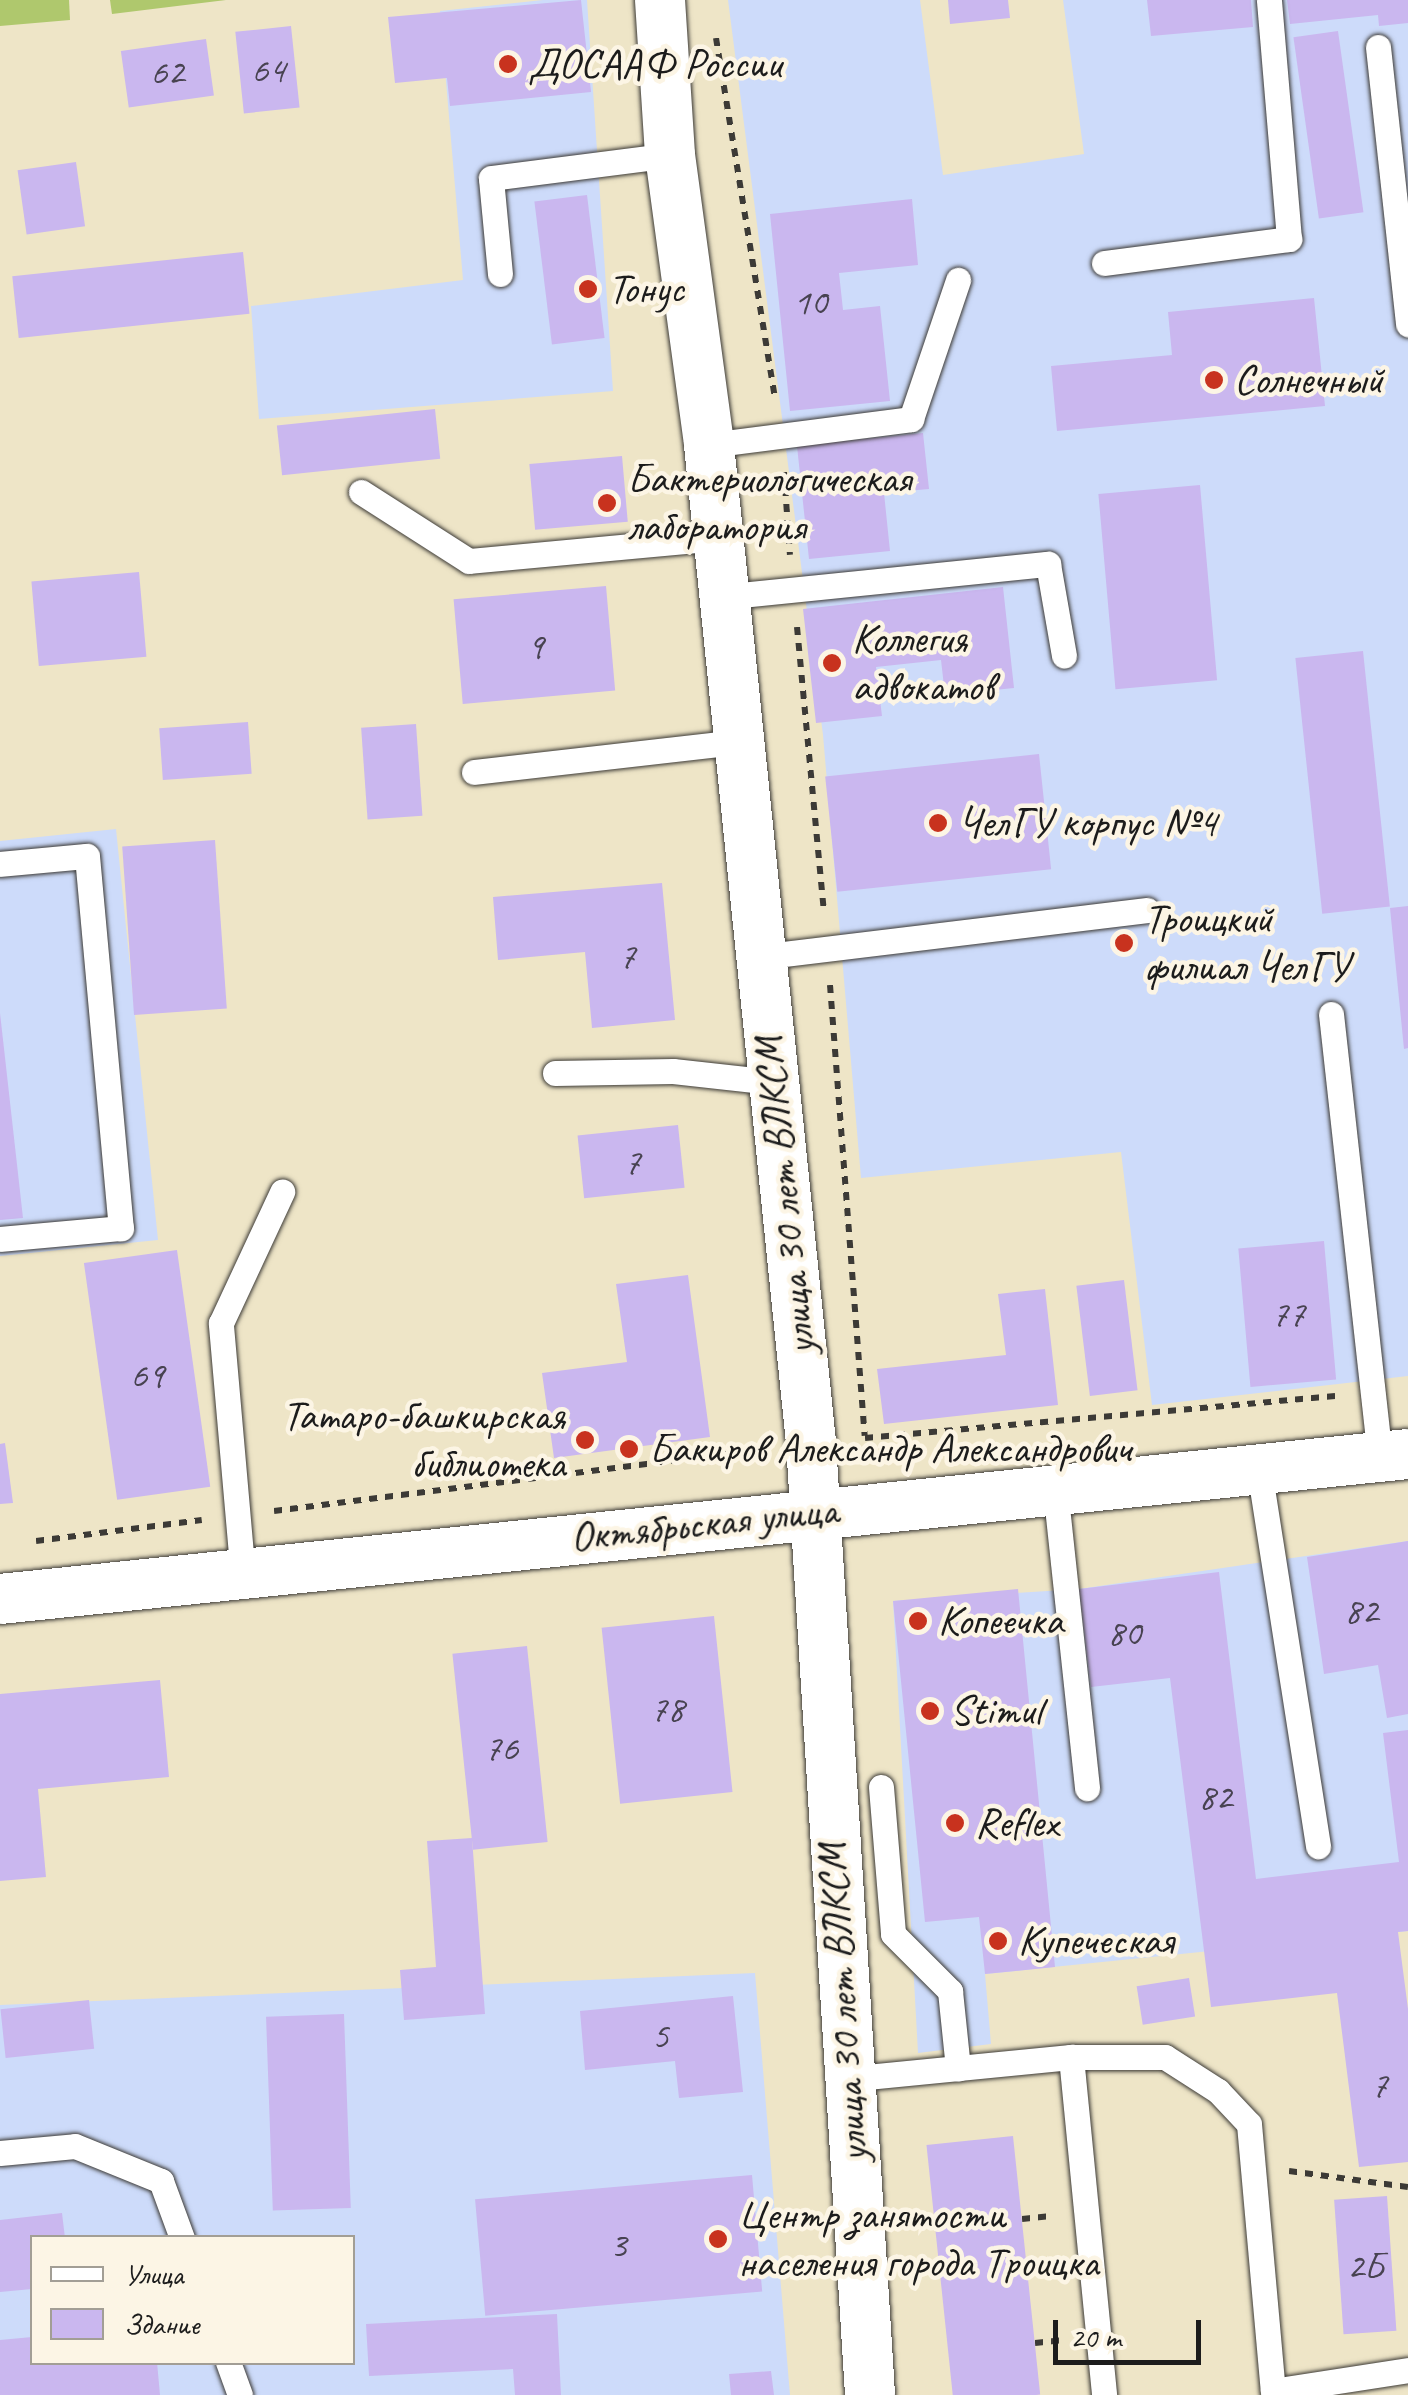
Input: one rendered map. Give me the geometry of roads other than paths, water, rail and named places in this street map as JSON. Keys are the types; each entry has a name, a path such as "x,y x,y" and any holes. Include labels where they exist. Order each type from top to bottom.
{"street":[{"name":"улица 30 лет ВЛКСМ","path":"660,0 670,155 709,445 720,597 811,1443 846,2079 870,2395"},
{"name":"Октябрьская улица","path":"0,1599 242,1577 814,1511 1394,1455"}],"lane":[{"path":"1104,262 1289,240 1268,0"},
{"path":"1378,48 1397,123 1408,324"},
{"path":"500,274 491,178 670,155"},
{"path":"709,445 910,419 958,280"},
{"path":"361,492 470,561 716,538"},
{"path":"720,597 1048,564 1064,656"},
{"path":"474,772 736,742"},
{"path":"0,864 87,856 121,1228 0,1239"},
{"path":"759,957 1148,910"},
{"path":"1331,1014 1372,1393 1394,1455"},
{"path":"556,1072 672,1071 772,1082"},
{"path":"242,1577 221,1324 282,1192"},
{"path":"1259,1468 1318,1846"},
{"path":"1055,1488 1088,1788"},
{"path":"882,1786 892,1934 950,1991 958,2069"},
{"path":"846,2079 1072,2057 1165,2057 1218,2091 1249,2124 1274,2391 1408,2370"},
{"path":"1072,2057 1104,2395"},
{"path":"0,2154 76,2146 161,2181 181,2235"},
{"path":"229,2365 240,2395"}],"place":[{"name":"ДОСААФ России","path":"508,64"},
{"name":"Тонус","path":"588,289"},
{"name":"Солнечный","path":"1214,380"},
{"name":"Бактериологическая лаборатория","path":"607,503"},
{"name":"Коллегия адвокатов","path":"832,663"},
{"name":"ЧелГУ корпус №4","path":"938,823"},
{"name":"Троицкий филиал ЧелГУ","path":"1124,943"},
{"name":"Татаро-башкирская библиотека","path":"585,1440"},
{"name":"Бакиров Александр Александрович","path":"629,1449"},
{"name":"Копеечка","path":"918,1621"},
{"name":"Stimul","path":"930,1711"},
{"name":"Reflex","path":"955,1823"},
{"name":"Купеческая","path":"998,1941"},
{"name":"Центр занятости населения города Троицка","path":"718,2239"}]}
